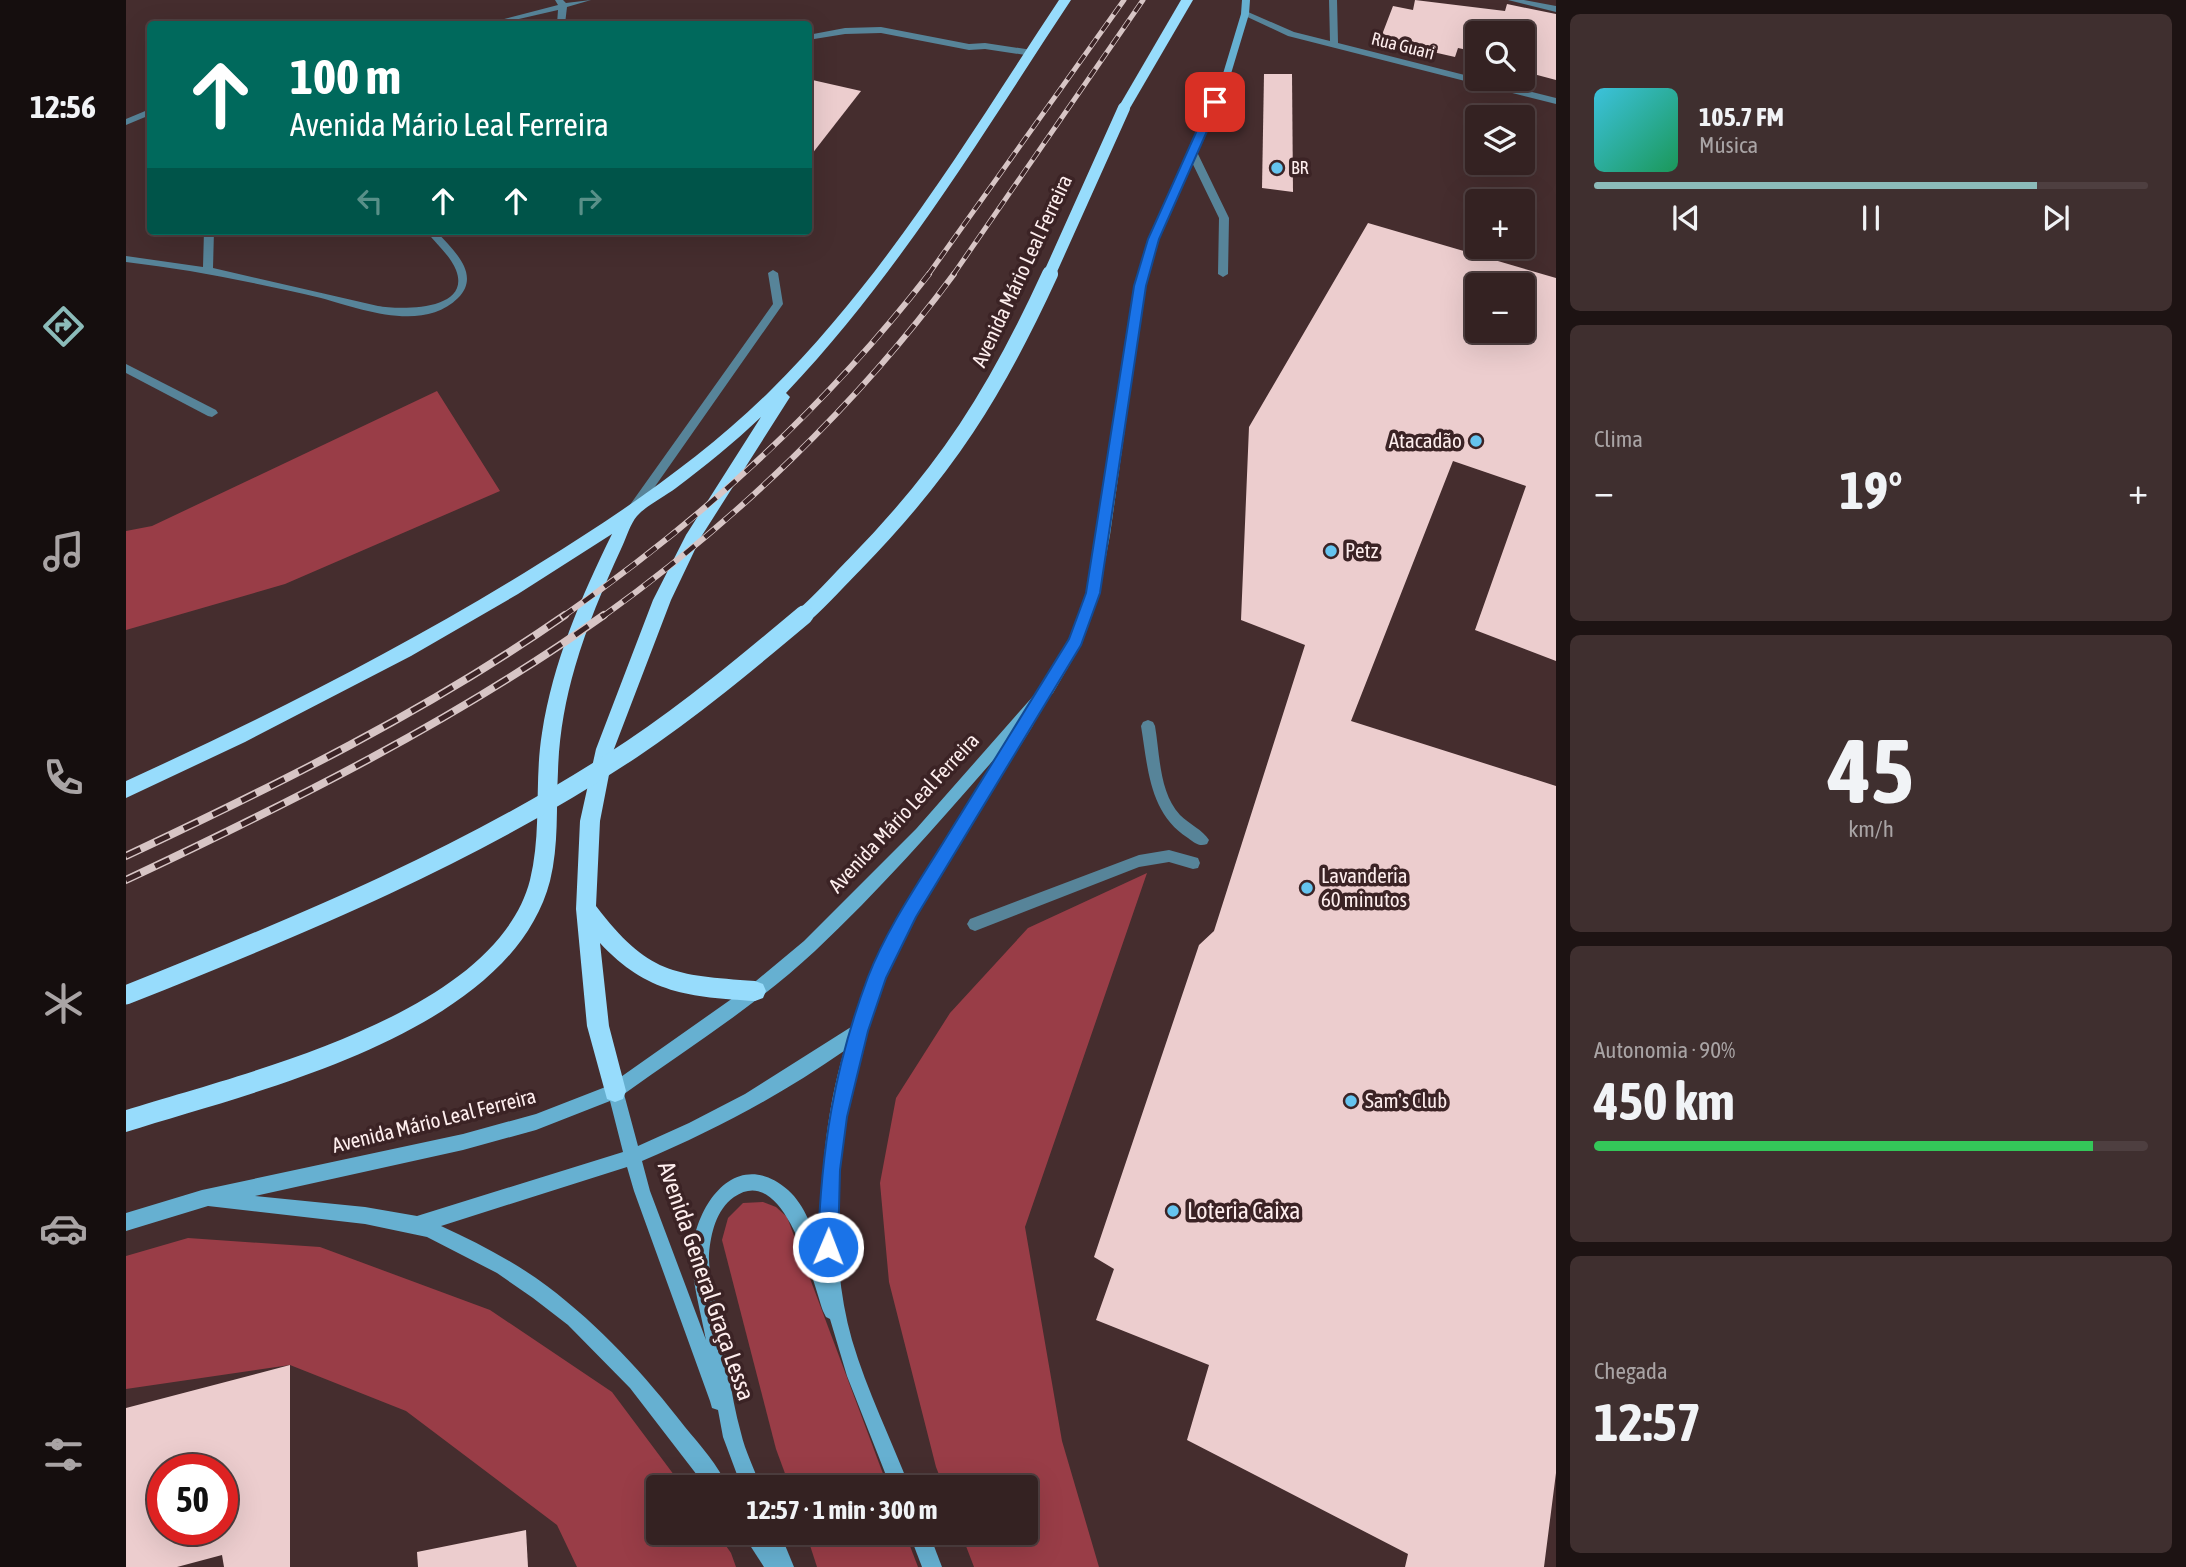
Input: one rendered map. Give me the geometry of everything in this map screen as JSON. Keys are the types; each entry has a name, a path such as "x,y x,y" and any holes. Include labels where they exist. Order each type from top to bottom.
{"highway":[{"path":"615,1091 598,1026 586,909 590,821 605,749 632,672 662,600 694,536 800,370 920,220 969,151 1065,0"},
{"name":"Avenida Mário Leal Ferreira","path":"126,995 308,919 462,848 540,806 628,752 714,693 793,626 855,567 922,493 976,418 1013,351 1124,107 1187,0"},
{"path":"126,790 343,687 494,601 629,514 743,424 800,370"},
{"path":"126,1121 312,1059 415,1014 469,981 502,950 528,916 540,879 546,835 551,734 572,640 629,514"},
{"path":"586,909 626,959 648,973 680,985 755,991"}],"main road":[{"name":"Avenida Mário Leal Ferreira","path":"126,1222 202,1199 463,1142 536,1122 615,1091 755,991 808,946 921,833 1048,689 1076,640 1093,593 1110,496 1140,286 1154,239 1226,76 1245,14 1246,0"},
{"path":"843,1338 828,1247 830,1170 838,1117 859,1031 877,976 910,911 1048,689"},
{"path":"417,1225 635,1155 715,1119 802,1072 859,1031"},
{"name":"Avenida General Graça Lessa","path":"615,1091 635,1155 642,1191 747,1475"},
{"path":"732,1437 700,1256 704,1228 715,1203 736,1185 752,1180 774,1189 791,1206 896,1475"},
{"path":"202,1199 417,1225 494,1260 530,1282 622,1364 663,1411 710,1475"},
{"path":"760,1545 776,1567"},
{"path":"775,1545 784,1567"},
{"path":"924,1545 932,1567"}],"street":[{"path":"499,21 561,3 587,0"},
{"path":"1334,0 1334,45"},
{"path":"1511,0 1556,9"},
{"path":"561,3 561,21"},
{"name":"Rua Guari","path":"1245,14 1267,26 1334,45 1556,101"},
{"path":"812,37 853,30 881,30 969,47 985,46 1032,53"},
{"path":"126,122 147,113"},
{"path":"1192,152 1224,218 1223,274"},
{"path":"208,268 209,235"},
{"path":"126,259 208,268 379,308 419,312 449,300 460,289 463,279 462,270 433,235"},
{"path":"629,514 778,304 773,273"},
{"path":"126,368 212,413"},
{"path":"1148,726 1161,799 1167,813 1179,827 1202,840"},
{"path":"975,924 1146,859 1169,856 1193,863"}],"shaded area":[{"path":"437,391 500,491 285,584 126,630 126,531 152,526"},
{"path":"1147,873 1025,1227 1062,1441 1099,1567 974,1567 966,1545 1038,1545 1038,1475 939,1475 889,1282 880,1183 896,1098 950,1013 1028,928"},
{"path":"763,1202 776,1207 787,1217 884,1475 786,1475 776,1449 722,1240 728,1218 743,1203"},
{"path":"188,1238 320,1247 490,1310 612,1392 674,1475 646,1475 646,1545 725,1545 736,1567 577,1567 557,1525 406,1411 290,1365 126,1389 126,1256"},
{"path":"810,1545 910,1545 918,1567 817,1567"}],"building":[{"path":"1415,0 1505,11 1507,4 1556,14 1556,80 1535,74 1535,21 1465,21 1465,49 1458,48 1455,57 1380,40 1393,6 1413,10"},
{"path":"1264,74 1292,74 1293,192 1262,188"},
{"path":"812,80 861,91 812,154"},
{"name":"Sam's Club","path":"1368,223 1465,251 1465,259 1491,259 1556,278 1556,661 1475,630 1526,486 1453,461 1351,721 1556,786 1556,1473 1544,1567 1405,1567 1408,1554 1187,1440 1209,1365 1096,1320 1114,1269 1094,1257 1199,945 1214,931 1305,645 1241,620 1249,427"},
{"path":"290,1365 290,1567 224,1567 222,1555 177,1567 126,1567 126,1408"},
{"path":"526,1530 528,1567 418,1567 417,1552"}],"railway":[{"path":"928,275 1124,0"},
{"path":"953,275 1143,0"},
{"path":"562,617 664,541 759,459 847,370 929,274"},
{"path":"602,617 699,542 792,459 877,370 954,274"},
{"path":"126,856 295,774 405,715 513,650 565,615"},
{"path":"126,880 250,821 431,725 547,654 604,615"}],"place":[{"name":"BR","path":"1277,168"},
{"name":"Atacadão","path":"1476,441"},
{"name":"Petz","path":"1331,551"},
{"name":"Lavanderia 60 minutos","path":"1307,888"},
{"name":"Sam's Club","path":"1351,1101"},
{"name":"Loteria Caixa","path":"1173,1211"}],"route":[{"path":"828,1247 830,1170 838,1117 859,1031 877,976 910,911 1076,640 1093,593 1120,431 1140,286 1154,239 1215,102"}]}
